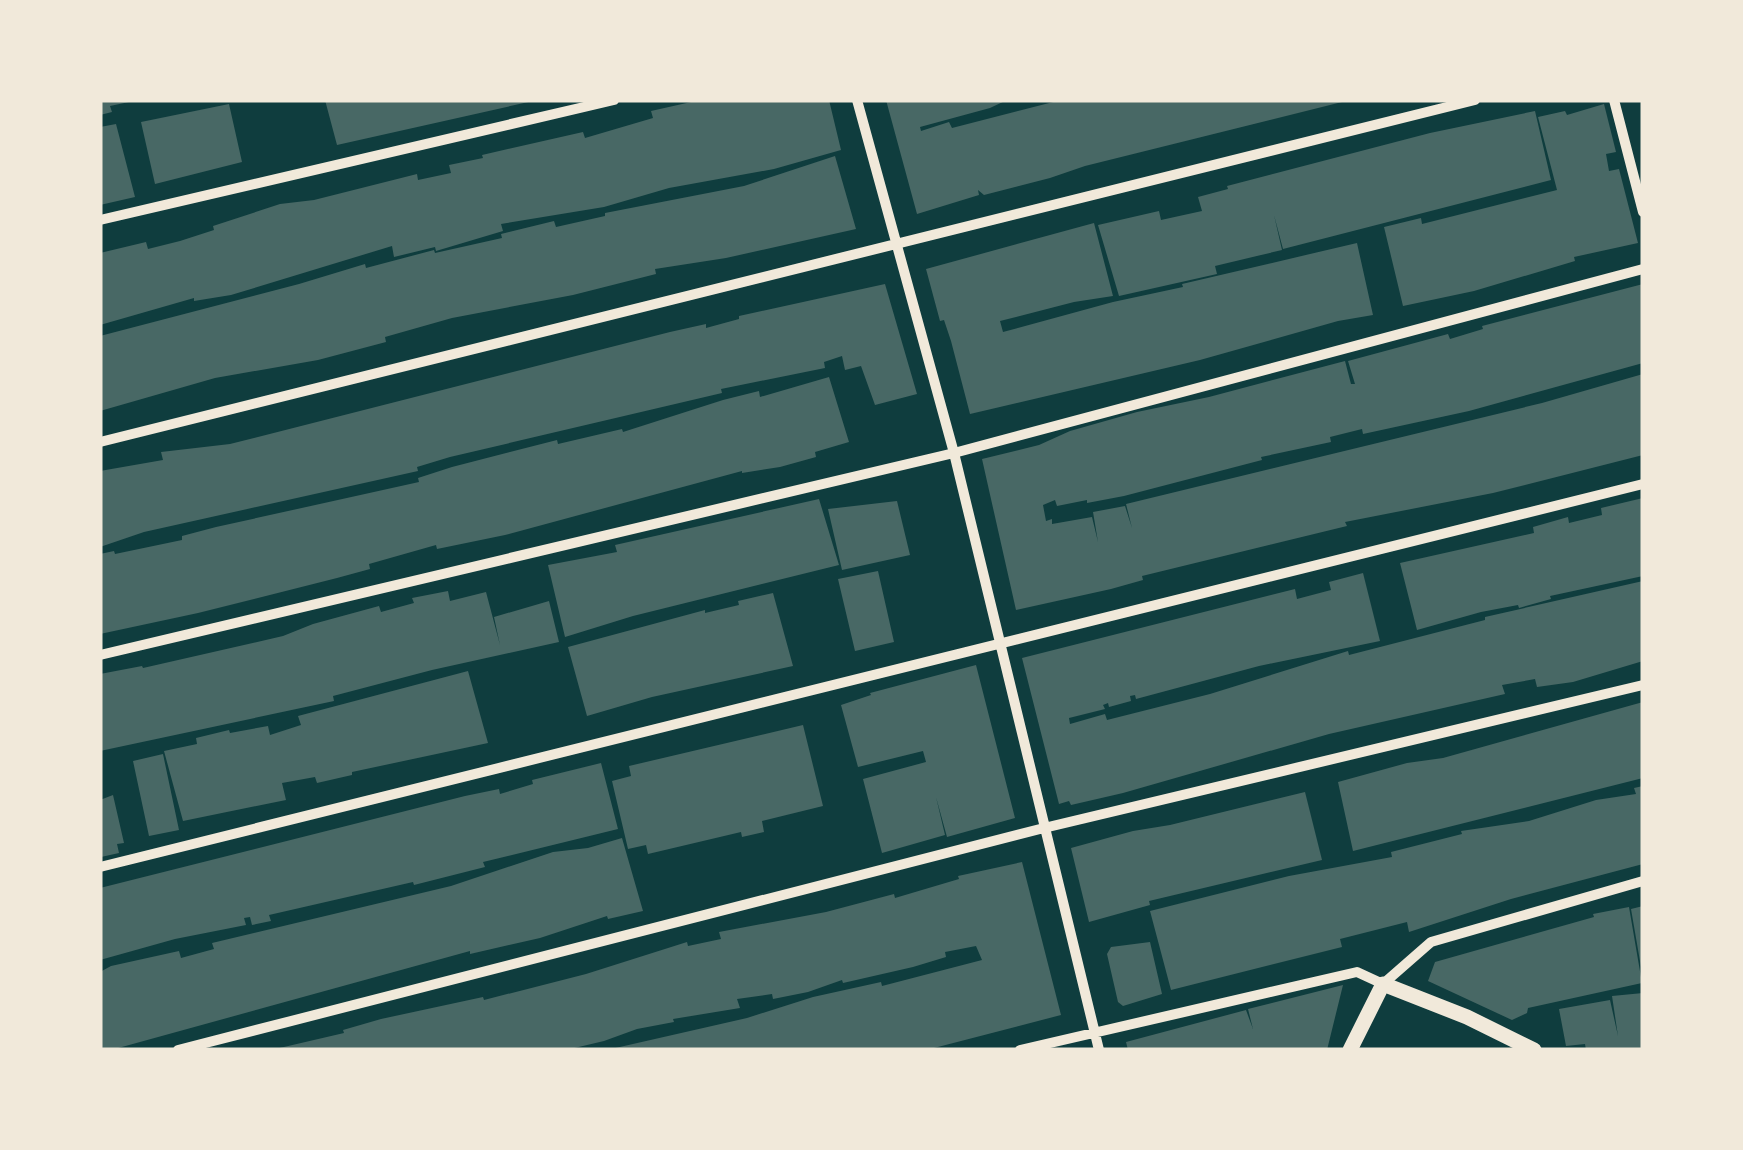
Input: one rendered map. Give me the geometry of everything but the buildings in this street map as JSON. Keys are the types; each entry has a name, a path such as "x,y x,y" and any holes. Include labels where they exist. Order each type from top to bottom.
{"street":[{"path":"100,220 614,100"},
{"path":"857,100 954,453 1100,1050"},
{"path":"100,442 1475,100"},
{"path":"1614,100 1643,212"},
{"path":"100,655 954,453 1643,269"},
{"path":"100,867 1643,484"},
{"path":"178,1050 1044,828 1643,686"},
{"path":"1350,1050 1383,984 1431,942 1643,882"},
{"path":"1020,1050 1357,972 1467,1017 1534,1050"}]}
